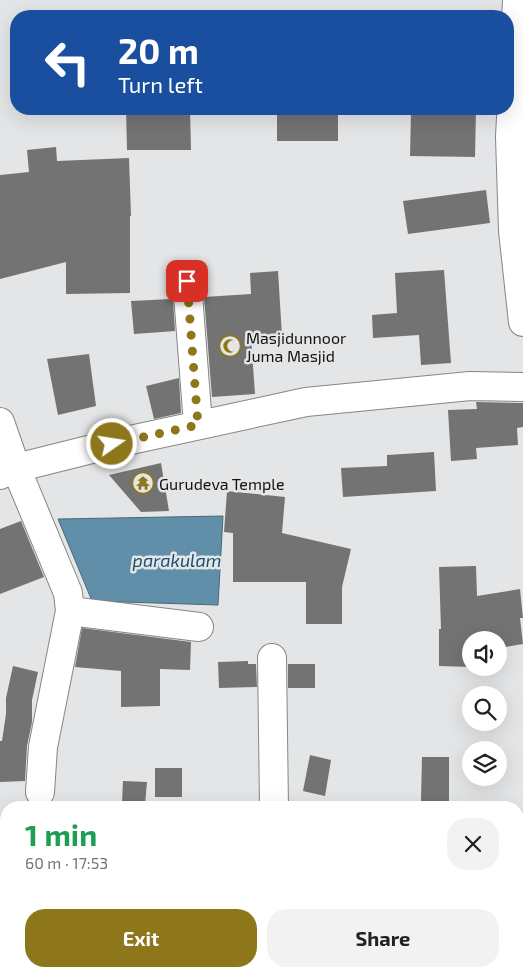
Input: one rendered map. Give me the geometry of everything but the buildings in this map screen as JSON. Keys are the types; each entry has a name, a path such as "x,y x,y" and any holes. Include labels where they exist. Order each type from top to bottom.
{"street":[{"path":"514,59 517,0"},
{"path":"511,115 513,231 523,322"},
{"path":"187,281 198,425"},
{"path":"8,472 198,425 306,402 470,386 523,387"},
{"path":"0,422 8,472 68,593 70,611 43,747 40,792"},
{"path":"70,611 199,627"},
{"path":"272,658 274,801"}],"water":[{"name":"parakulam","path":"223,516 218,605 92,601 58,519"}],"place":[{"name":"Masjidunnoor Juma Masjid","path":"230,346"},
{"name":"Gurudeva Temple","path":"143,483"}],"route":[{"path":"112,444 198,425 187,281"}]}
